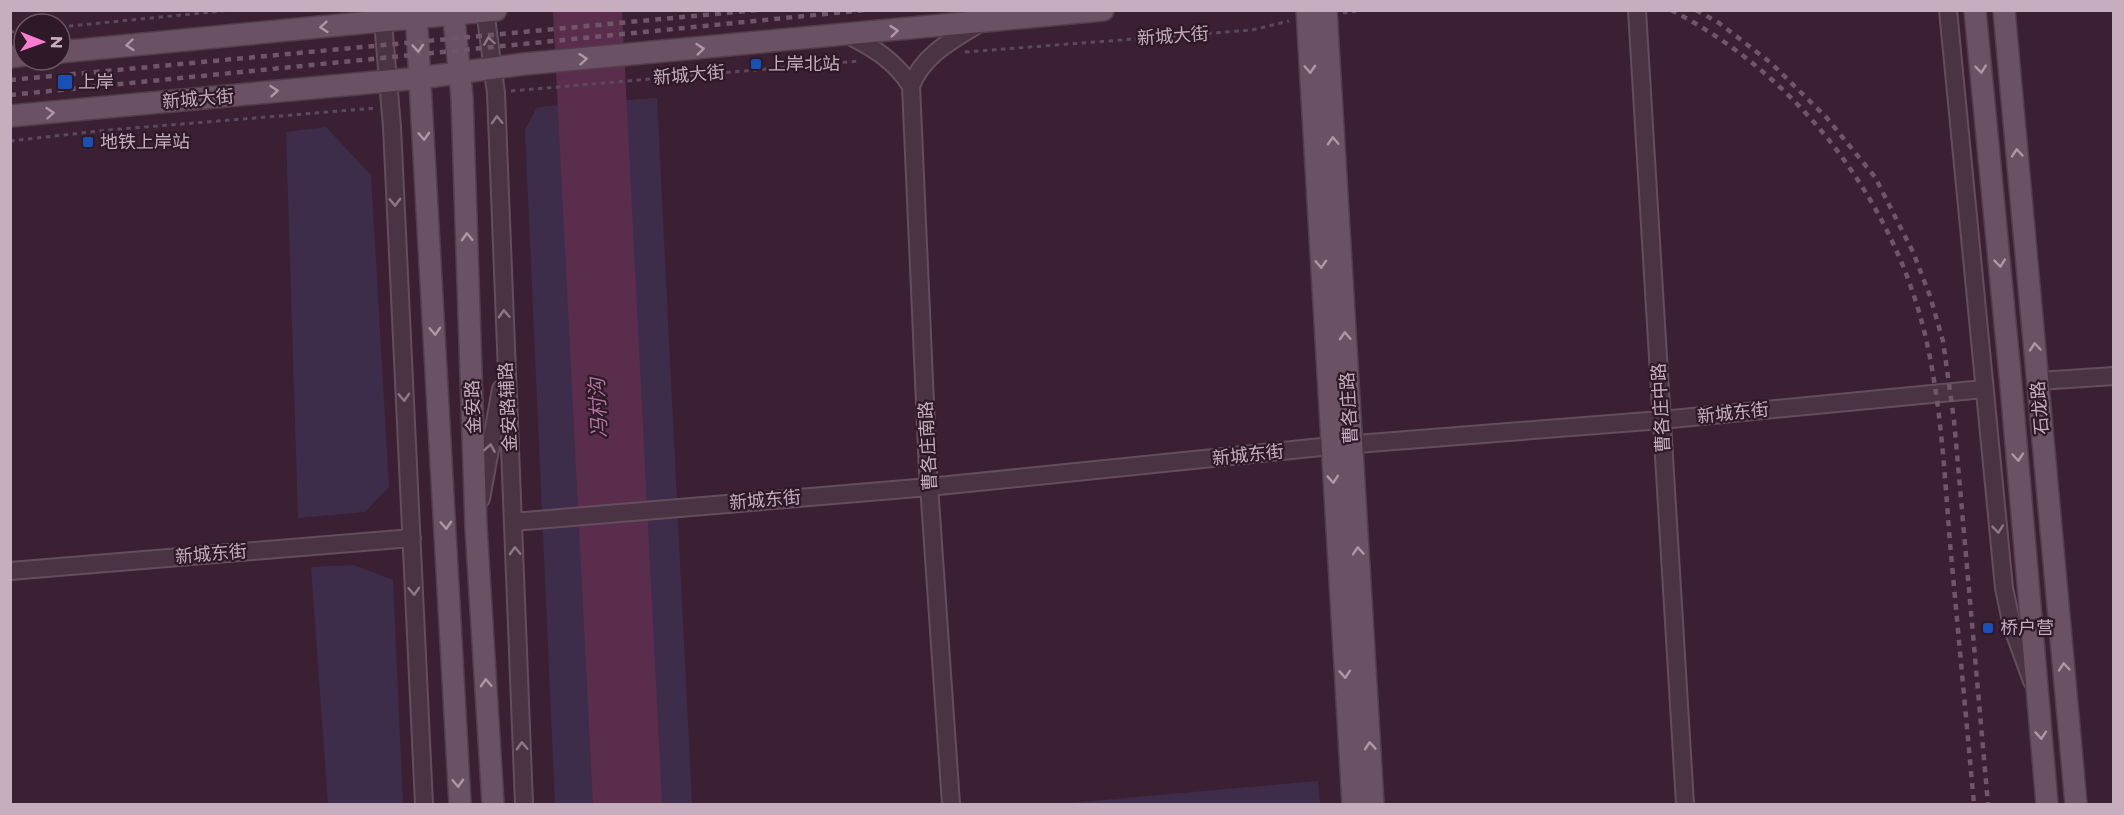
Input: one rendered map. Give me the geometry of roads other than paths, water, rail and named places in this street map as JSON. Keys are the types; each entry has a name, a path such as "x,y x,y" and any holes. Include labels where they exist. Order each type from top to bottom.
{"main road":[{"name":"新城大街","path":"10,116 420,78 524,64 642,55 1103,10"},
{"name":"石龙路","path":"1975,10 2047,804"},
{"name":"石龙路","path":"2004,10 2076,804"},
{"path":"72,51 382,16 489,11"},
{"name":"金安路","path":"453,13 460,72 476,526 493,804"},
{"name":"曹各庄路","path":"1316,13 1341,446 1353,804"},
{"name":"金安路","path":"416,14 460,804"},
{"name":"曹各庄路","path":"1341,446 1373,804"}],"street":[{"path":"1948,10 2004,588 2012,626 2038,696"},
{"name":"金安路辅路","path":"489,11 496,93 524,804"},
{"name":"曹各庄中路","path":"1637,11 1685,804"},
{"path":"382,16 390,107 424,804"},
{"path":"911,86 916,74 932,55 981,22"},
{"path":"848,35 888,58 911,86"},
{"name":"曹各庄南路","path":"911,86 929,487 951,804"},
{"path":"476,526 506,357"},
{"path":"2038,381 2114,376"},
{"name":"新城东街","path":"513,522 929,487 1341,446 1661,420 1984,389"},
{"name":"新城东街","path":"10,571 412,538"}],"water":[{"name":"冯村沟","path":"553,11 622,11 662,804 593,804"}],"railway":[{"path":"10,80 758,10"},
{"path":"10,95 865,10"},
{"path":"1671,10 1719,38 1764,73 1804,111 1840,155 1871,202 1897,252 1917,304 1930,358 1943,450 1974,804"},
{"path":"1696,10 1719,23 1771,63 1826,117 1875,177 1913,252 1930,296 1943,341 1954,420 1988,804"}],"place":[{"name":"上岸北站","path":"756,64"},
{"name":"上岸","path":"65,82"},
{"name":"地铁上岸站","path":"88,142"},
{"name":"桥户营","path":"1988,628"}]}
